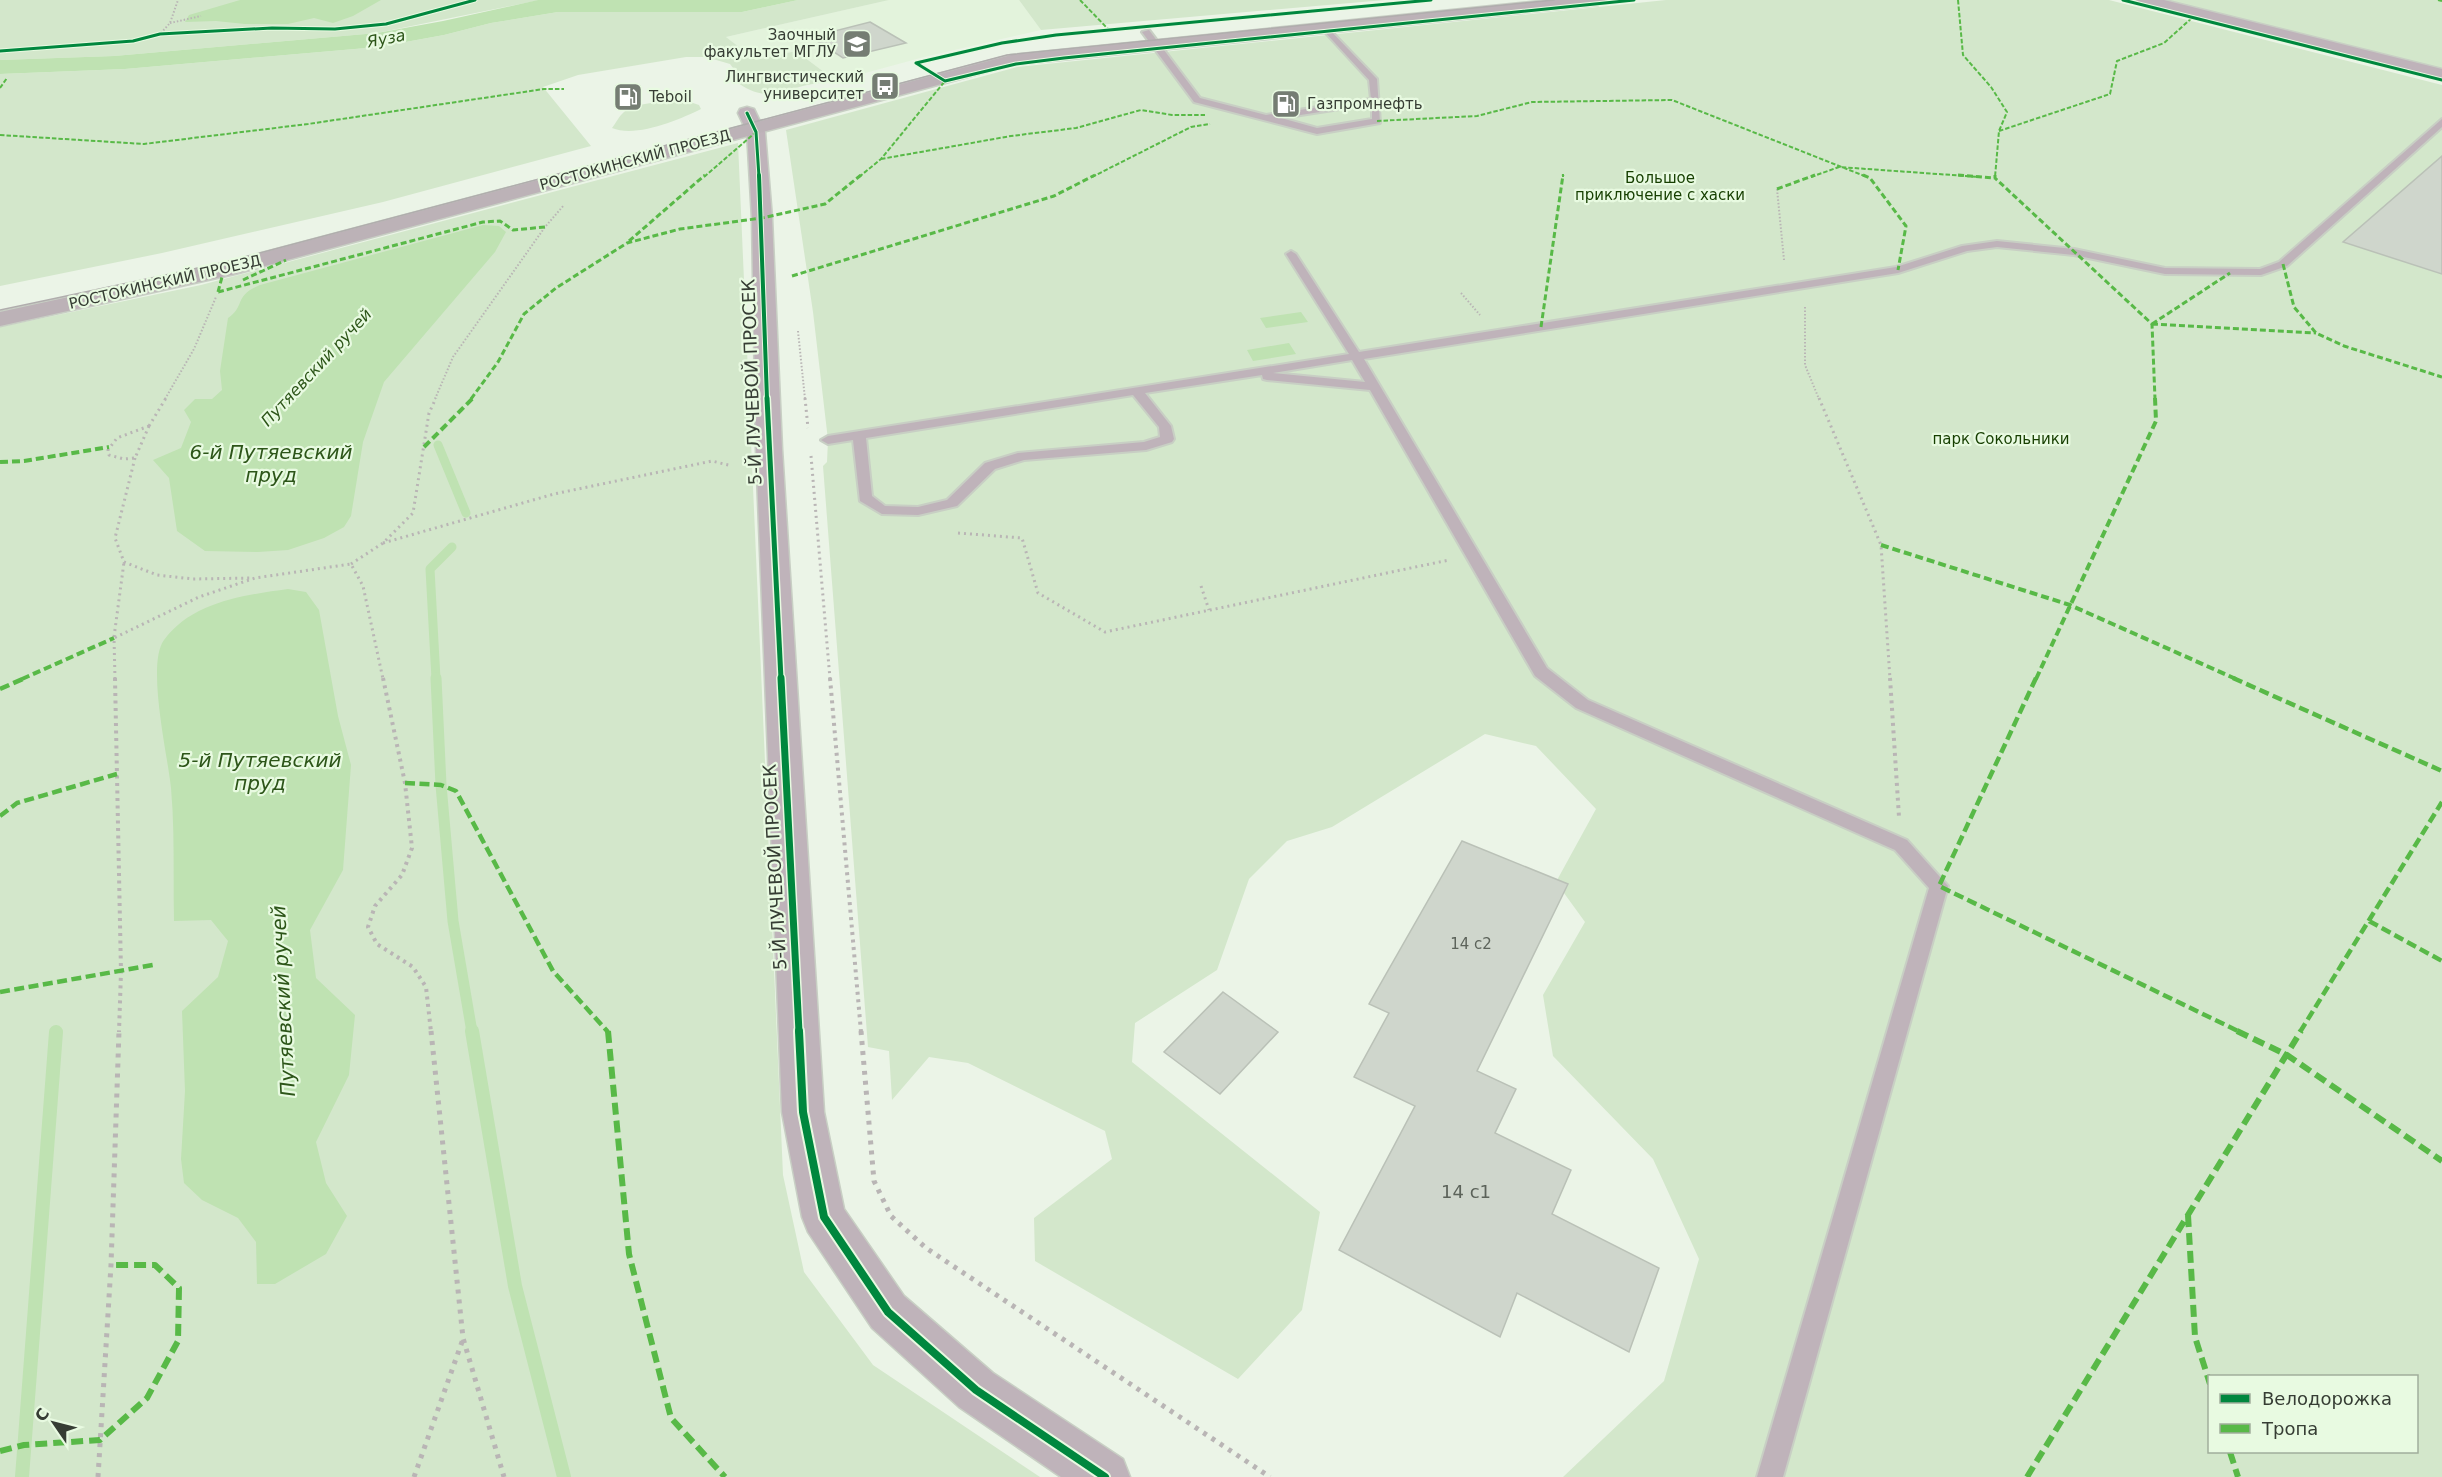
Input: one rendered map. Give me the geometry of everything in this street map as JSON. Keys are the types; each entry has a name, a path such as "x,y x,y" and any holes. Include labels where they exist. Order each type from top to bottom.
{"main road":[{"name":"РОСТОКИНСКИЙ ПРОЕЗД","path":"47,288 222,251 751,120 1011,60 1150,38 1484,0"},
{"name":"РОСТОКИНСКИЙ ПРОЕЗД","path":"899,72 997,48 1051,41 1326,28 1598,0"},
{"name":"РОСТОКИНСКИЙ ПРОЕЗД","path":"0,319 228,269 751,120 822,93"}],"street":[{"path":"2145,0 2442,74"},
{"name":"5-Й ЛУЧЕВОЙ ПРОСЕК","path":"751,120 762,218 769,459 803,1112 824,1217 888,1312 976,1390 1105,1477"}],"lane":[{"path":"1150,38 1197,100 1317,131 1377,122 1373,80 1326,28"},
{"path":"1266,118 1376,101"},
{"path":"828,440 1898,270 1966,249 1997,244 2074,252 2164,271 2261,273 2283,264 2442,122"},
{"path":"1291,254 1356,356 1541,672 1582,704 1901,845 1939,886 1770,1477"},
{"path":"1242,374 1374,387"},
{"path":"859,435 865,498 882,510 918,511 952,503 990,466 1023,456 1146,446 1167,439 1165,426 1137,391"}],"path":[{"path":"160,34 170,23 178,0"},
{"path":"0,51 133,41 160,34 272,28 335,29 386,24 475,0"},
{"path":"170,23 201,16"},
{"path":"1777,189 1784,260"},
{"path":"124,562 157,575 193,579 255,578 351,564 383,543 413,513 429,413 453,357 545,227 563,206 572,200"},
{"path":"1805,285 1805,365 1881,545 1901,845"},
{"path":"98,1477 111,1265 121,972 114,638 124,562 114,538 135,458 149,426 194,349 218,292"},
{"path":"797,320 809,431"},
{"path":"135,458 115,458 108,450 117,438 149,426"},
{"path":"811,453 874,1181 891,1216 926,1248 1270,1477"},
{"path":"383,543 554,494 712,461 732,466"},
{"path":"957,533 1022,538 1038,593 1105,632 1473,555"},
{"path":"351,564 363,585 405,783 412,848 402,875 375,906 368,927 377,944 413,967 426,987 463,1338 504,1477"},
{"path":"114,638 199,597 255,578"},
{"path":"1201,586 1209,610"},
{"path":"414,1477 463,1338"}],"shaded area":[{"name":"Заочный факультет МГЛУ","path":"889,0 1019,0 1041,30 924,57 836,81 796,51 756,60 726,37"}],"green space":[{"path":"0,0 540,0 377,33 114,56 0,60"},
{"path":"798,0 889,0 726,37 756,60 796,51 836,81 810,84 777,93 761,93 744,87 734,80 733,68 730,64 706,57 686,57 578,75 543,87 591,146 383,202 162,253 0,286 0,74 125,69 378,47 444,35 491,23 558,12 742,12"},
{"path":"1019,0 1385,0 1041,30"},
{"name":"парк Сокольники","path":"1666,0 2109,0 2442,85 2442,1477 1563,1477 1664,1381 1699,1259 1653,1159 1553,1056 1543,995 1585,922 1556,882 1596,809 1536,746 1485,734 1332,827 1287,841 1249,879 1217,970 1135,1023 1132,1062 1320,1212 1302,1310 1238,1379 1035,1261 1034,1218 1112,1159 1105,1131 968,1063 929,1057 892,1100 889,1051 868,1047 823,466 827,462 828,440 813,312 786,130 1017,67"},
{"path":"2163,0 2442,0 2442,69"},
{"path":"687,101 699,105 701,109 670,122 645,129 622,131 612,128 629,108 654,103"},
{"path":"738,143 783,1175 804,1272 873,1365 1040,1477 0,1477 0,327 201,285"}],"water":[{"path":"240,0 381,0 353,16 333,23 314,18 288,24 185,22 189,15"},
{"name":"Яуза","path":"538,0 798,0 742,12 558,12 491,23 444,35 378,47 125,69 0,74 0,60 114,56 377,33"},
{"name":"6-й Путяевский пруд","path":"483,225 499,226 506,232 495,252 384,382 363,442 351,516 344,527 324,538 288,550 258,552 205,551 177,531 169,478 153,460 181,448 191,422 184,410 195,399 212,399 222,390 220,371 228,318 237,309 246,293 260,285"},
{"path":"1301,312 1308,322 1266,328 1260,318"},
{"path":"1289,343 1296,354 1253,361 1247,350"},
{"name":"5-й Путяевский пруд","path":"288,589 306,592 319,610 338,716 351,765 343,870 310,930 316,978 355,1015 349,1075 316,1142 326,1183 347,1216 326,1254 275,1284 257,1284 256,1242 238,1218 202,1200 184,1183 181,1159 185,1091 182,1011 218,977 228,941 211,920 174,921 172,805 157,669 159,652 164,640 189,617 220,602"}],"building":[{"path":"870,22 906,43 843,58 811,37"},
{"path":"2442,156 2442,274 2343,242"},
{"path":"1462,841 1568,884 1477,1071 1516,1089 1495,1133 1571,1170 1552,1214 1659,1268 1629,1352 1517,1293 1500,1337 1339,1250 1415,1106 1354,1077 1389,1013 1369,1004"},
{"path":"1223,992 1278,1032 1220,1094 1164,1052"}],"waterway":[{"path":"438,445 466,513"},
{"path":"436,679 430,569 452,547"},
{"path":"436,678 441,785 453,921 472,1032"},
{"path":"472,1031 515,1286 564,1477"},
{"path":"22,1477 56,1032"}],"tram line":[{"path":"0,310 222,263 1007,55 1554,0"}],"marked path":[{"path":"1080,0 1109,30"},
{"path":"1958,0 1963,55 1991,87 2007,112 1999,131 1995,178 2152,324 2156,421 1939,886 2287,1055 2442,1161"},
{"path":"2438,0 2442,1"},
{"path":"1999,131 2110,94 2117,61 2164,43 2193,17"},
{"path":"0,88 7,78"},
{"path":"424,447 475,395 498,362 524,314 556,288 627,243 680,229 762,218 825,204 881,159 945,81"},
{"path":"0,135 144,144 308,124 544,89 564,89"},
{"path":"1377,121 1477,116 1532,102 1672,100 1870,178 1906,226 1898,270"},
{"path":"881,159 1011,136 1076,128 1141,110 1172,115 1205,115"},
{"path":"792,276 1054,196 1191,127 1210,124"},
{"path":"629,241 756,132"},
{"path":"1777,189 1839,167 1995,178"},
{"path":"1541,327 1563,174"},
{"path":"218,292 483,222 500,221 513,230 545,227"},
{"path":"243,280 286,260"},
{"path":"2283,264 2294,307 2316,333 2344,346 2442,377"},
{"path":"2152,324 2230,273"},
{"path":"218,292 222,277"},
{"path":"2152,324 2316,333"},
{"path":"0,462 24,461 109,447"},
{"path":"1881,545 2070,605 2442,771"},
{"path":"0,689 114,638"},
{"path":"0,816 17,803 117,774"},
{"path":"405,783 441,785 456,791 553,971 608,1031 629,1254 671,1418 725,1477"},
{"path":"2027,1477 2442,802"},
{"path":"2369,921 2442,961"},
{"path":"0,992 153,965"},
{"path":"2188,1215 2195,1337 2208,1378"},
{"path":"0,1451 24,1445 100,1440 147,1398 178,1341 179,1288 155,1265 111,1265"},
{"path":"2230,1453 2238,1477"}],"cycle path":[{"path":"0,51 133,41 160,34 272,28 335,29 386,24 475,0"},
{"path":"916,63 1002,43 1056,35 1431,0"},
{"path":"916,63 945,81 1016,64 1064,58 1634,0"},
{"path":"2123,0 2442,80"},
{"path":"747,113 756,132 762,218 769,449 803,1112 824,1217 888,1312 976,1390 1105,1477"}],"place":[{"name":"Заочный факультет МГЛУ","path":"857,44"},
{"name":"Лингвистический университет","path":"885,86"},
{"name":"Teboil","path":"628,97"},
{"name":"Газпромнефть","path":"1286,104"}],"park label":[{"name":"Большое приключение с хаски","path":"1660,186"}],"water label":[{"name":"Путяевский ручей","path":"316,367"},
{"name":"Путяевский ручей","path":"283,1001"}]}
